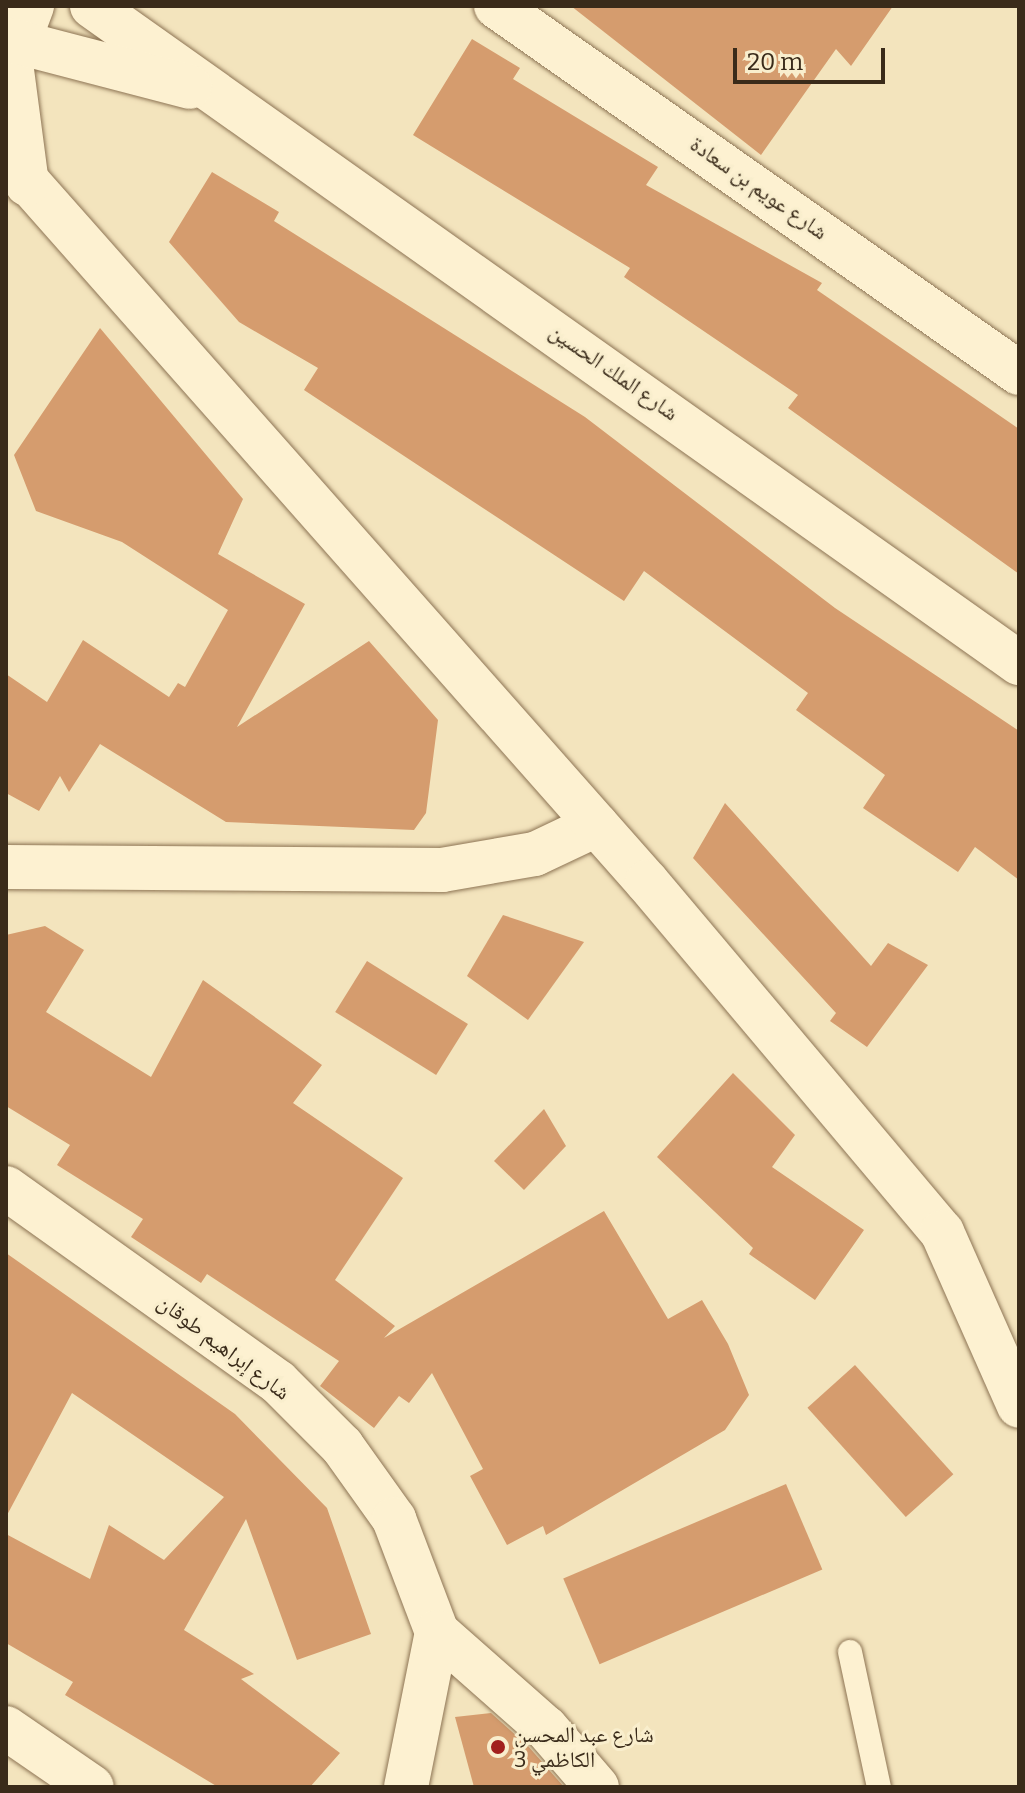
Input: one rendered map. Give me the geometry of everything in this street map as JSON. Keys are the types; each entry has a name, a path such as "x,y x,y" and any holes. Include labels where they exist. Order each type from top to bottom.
{"street":[{"name":"شارع الملك الحسين","path":"92,6 203,90 676,415 1019,663"},
{"name":"شارع عويم بن سعادة","path":"496,6 1019,373"},
{"name":"شارع الملك الحسين","path":"17,29 203,90"},
{"path":"17,29 17,171 596,825 942,1232 1019,1406"},
{"path":"6,867 442,870 535,854 596,825"},
{"name":"شارع إبراهيم طوقان","path":"6,1188 278,1382 342,1446 394,1519 437,1632"},
{"path":"406,1787 437,1632"},
{"path":"437,1632 546,1728 597,1787"},
{"path":"6,1728 92,1787"}],"lane":[{"path":"850,1652 879,1787"}],"building":[{"path":"571,6 893,6 851,66 836,49 761,155"},
{"path":"472,39 520,68 513,79 658,167 646,185 822,283 817,290 1019,429 1019,574 788,408 798,395 624,277 630,268 413,135"},
{"path":"212,172 279,212 274,221 585,417 835,608 1019,731 1019,880 975,847 958,872 863,808 885,775 796,710 808,693 644,571 624,601 304,390 318,368 239,322 169,242"},
{"path":"100,328 243,499 218,554 305,604 237,727 369,641 438,720 426,813 414,830 226,822 100,744 69,792 60,776 39,811 6,793 6,674 47,702 83,640 169,697 178,683 185,687 228,610 122,542 36,511 14,455"},
{"path":"725,803 871,966 888,943 928,965 867,1047 830,1021 836,1013 693,858"},
{"path":"503,915 584,942 528,1020 467,976"},
{"path":"45,926 84,950 46,1012 151,1077 203,980 322,1065 293,1103 403,1178 335,1280 395,1326 384,1338 604,1211 668,1319 702,1300 728,1344 749,1395 725,1430 546,1535 543,1526 507,1545 470,1476 483,1469 432,1373 409,1403 399,1396 374,1428 320,1386 339,1361 207,1274 201,1283 131,1237 143,1219 57,1165 70,1145 6,1106 6,935"},
{"path":"367,961 468,1024 436,1075 335,1012"},
{"path":"733,1073 795,1135 772,1167 864,1230 815,1300 749,1254 753,1248 657,1157"},
{"path":"544,1109 566,1146 524,1190 494,1161"},
{"path":"6,1253 235,1414 327,1508 371,1634 297,1660 246,1519 184,1630 254,1674 241,1679 340,1753 310,1787 218,1787 65,1695 73,1682 6,1643 6,1534 90,1579 109,1525 164,1560 224,1497 72,1393 6,1517"},
{"path":"855,1365 953,1474 906,1517 807,1408"},
{"path":"786,1484 822,1570 600,1664 563,1579"},
{"name":"شارع عبد المحسن الكاظمي 3","path":"491,1713 528,1746 564,1787 474,1787 455,1717"}],"place":[{"name":"شارع عبد المحسن الكاظمي 3","path":"498,1747"}]}
